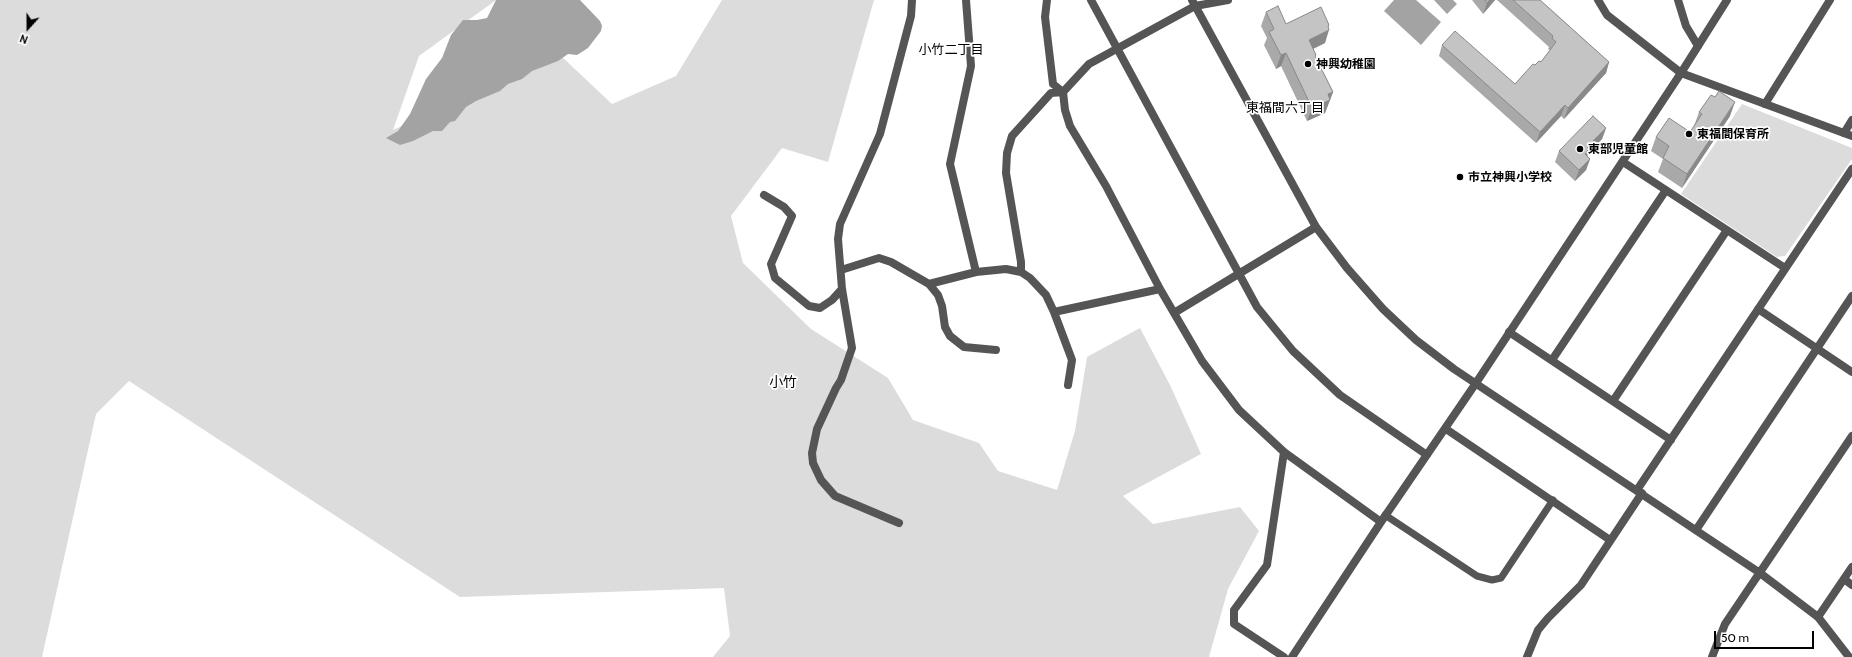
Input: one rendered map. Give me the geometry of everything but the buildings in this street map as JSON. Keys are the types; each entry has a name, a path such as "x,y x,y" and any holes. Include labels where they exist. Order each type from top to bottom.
{"street":[{"path":"899,523 835,496 821,480 813,463 812,453 817,429 841,380 852,348 842,290 838,239 840,224 880,134 911,16 912,0"},
{"path":"966,0 970,66 950,164 976,272"},
{"path":"1046,0 1046,17 1053,84 1063,92 1065,110 1070,126 1106,186 1160,289 1202,361 1239,410 1284,452 1383,519"},
{"path":"1091,0 1258,307 1293,351 1340,395 1427,455"},
{"path":"1021,272 1021,262 1006,173 1007,153 1012,136 1051,93 1063,92 1089,64 1117,49 1193,3 1228,0"},
{"path":"1598,0 1607,16 1681,73 1852,136"},
{"path":"1678,0 1686,26 1698,46"},
{"path":"1292,657 1383,519 1446,429 1623,162 1727,0"},
{"path":"1765,104 1820,19 1830,0"},
{"path":"1193,3 1316,228 1346,268 1383,309 1416,340 1454,369 1760,573 1818,617 1849,657"},
{"path":"1844,133 1852,120"},
{"path":"1623,162 1786,268"},
{"path":"1526,657 1538,630 1580,585 1610,540 1671,440 1852,168"},
{"path":"1552,360 1666,190"},
{"path":"764,195 784,207 792,216 771,264 775,278 809,306 820,308 832,300 842,290"},
{"path":"1174,313 1239,272 1316,228"},
{"path":"1613,401 1727,230"},
{"path":"841,270 879,258 891,262 929,284 938,295 942,306 945,327 950,336 964,347 996,350"},
{"path":"929,284 976,272 1006,269 1021,272 1030,278 1046,295 1072,360 1068,385"},
{"path":"1054,312 1160,289"},
{"path":"1696,530 1852,296"},
{"path":"1758,309 1852,372"},
{"path":"1509,332 1671,440"},
{"path":"1446,429 1610,540"},
{"path":"1712,657 1725,624 1852,436"},
{"path":"1284,452 1267,565 1234,610 1234,624 1284,657"},
{"path":"1818,617 1852,567"},
{"path":"1844,579 1852,585"}],"lane":[{"path":"1383,519 1477,576 1492,580 1501,578 1552,500"}],"shaded area":[{"path":"0,0 496,0 419,56 393,130 560,55 612,104 676,76 722,0 874,0 828,162 782,148 731,216 743,263 811,329 888,378 913,420 979,443 998,471 1057,490 1075,431 1087,357 1140,328 1171,387 1201,454 1123,496 1153,524 1240,507 1259,531 1228,589 1209,657 713,657 730,636 724,588 460,597 129,381 96,414 42,657 0,657"},
{"path":"496,0 580,0 600,21 602,26 601,31 588,48 577,55 568,54 558,61 532,71 522,79 508,84 500,91 466,107 455,121 450,122 442,131 433,131 413,141 400,145 386,138 398,131 410,114 426,79 442,58 451,35 463,20 487,18"},
{"path":"1394,0 1416,0 1441,22 1421,45 1384,11"},
{"path":"1434,0 1453,0 1457,4 1447,14"},
{"path":"1742,104 1852,148 1852,159 1785,256 1777,257 1681,194"}],"place":[{"name":"神興幼稚園","path":"1308,64"},
{"name":"東福間保育所","path":"1689,134"},
{"name":"東部児童館","path":"1580,149"},
{"name":"市立神興小学校","path":"1460,177"}],"district":[{"name":"小竹二丁目","path":"951,50"},
{"name":"東福間六丁目","path":"1285,108"},
{"name":"小竹","path":"783,383"}]}
